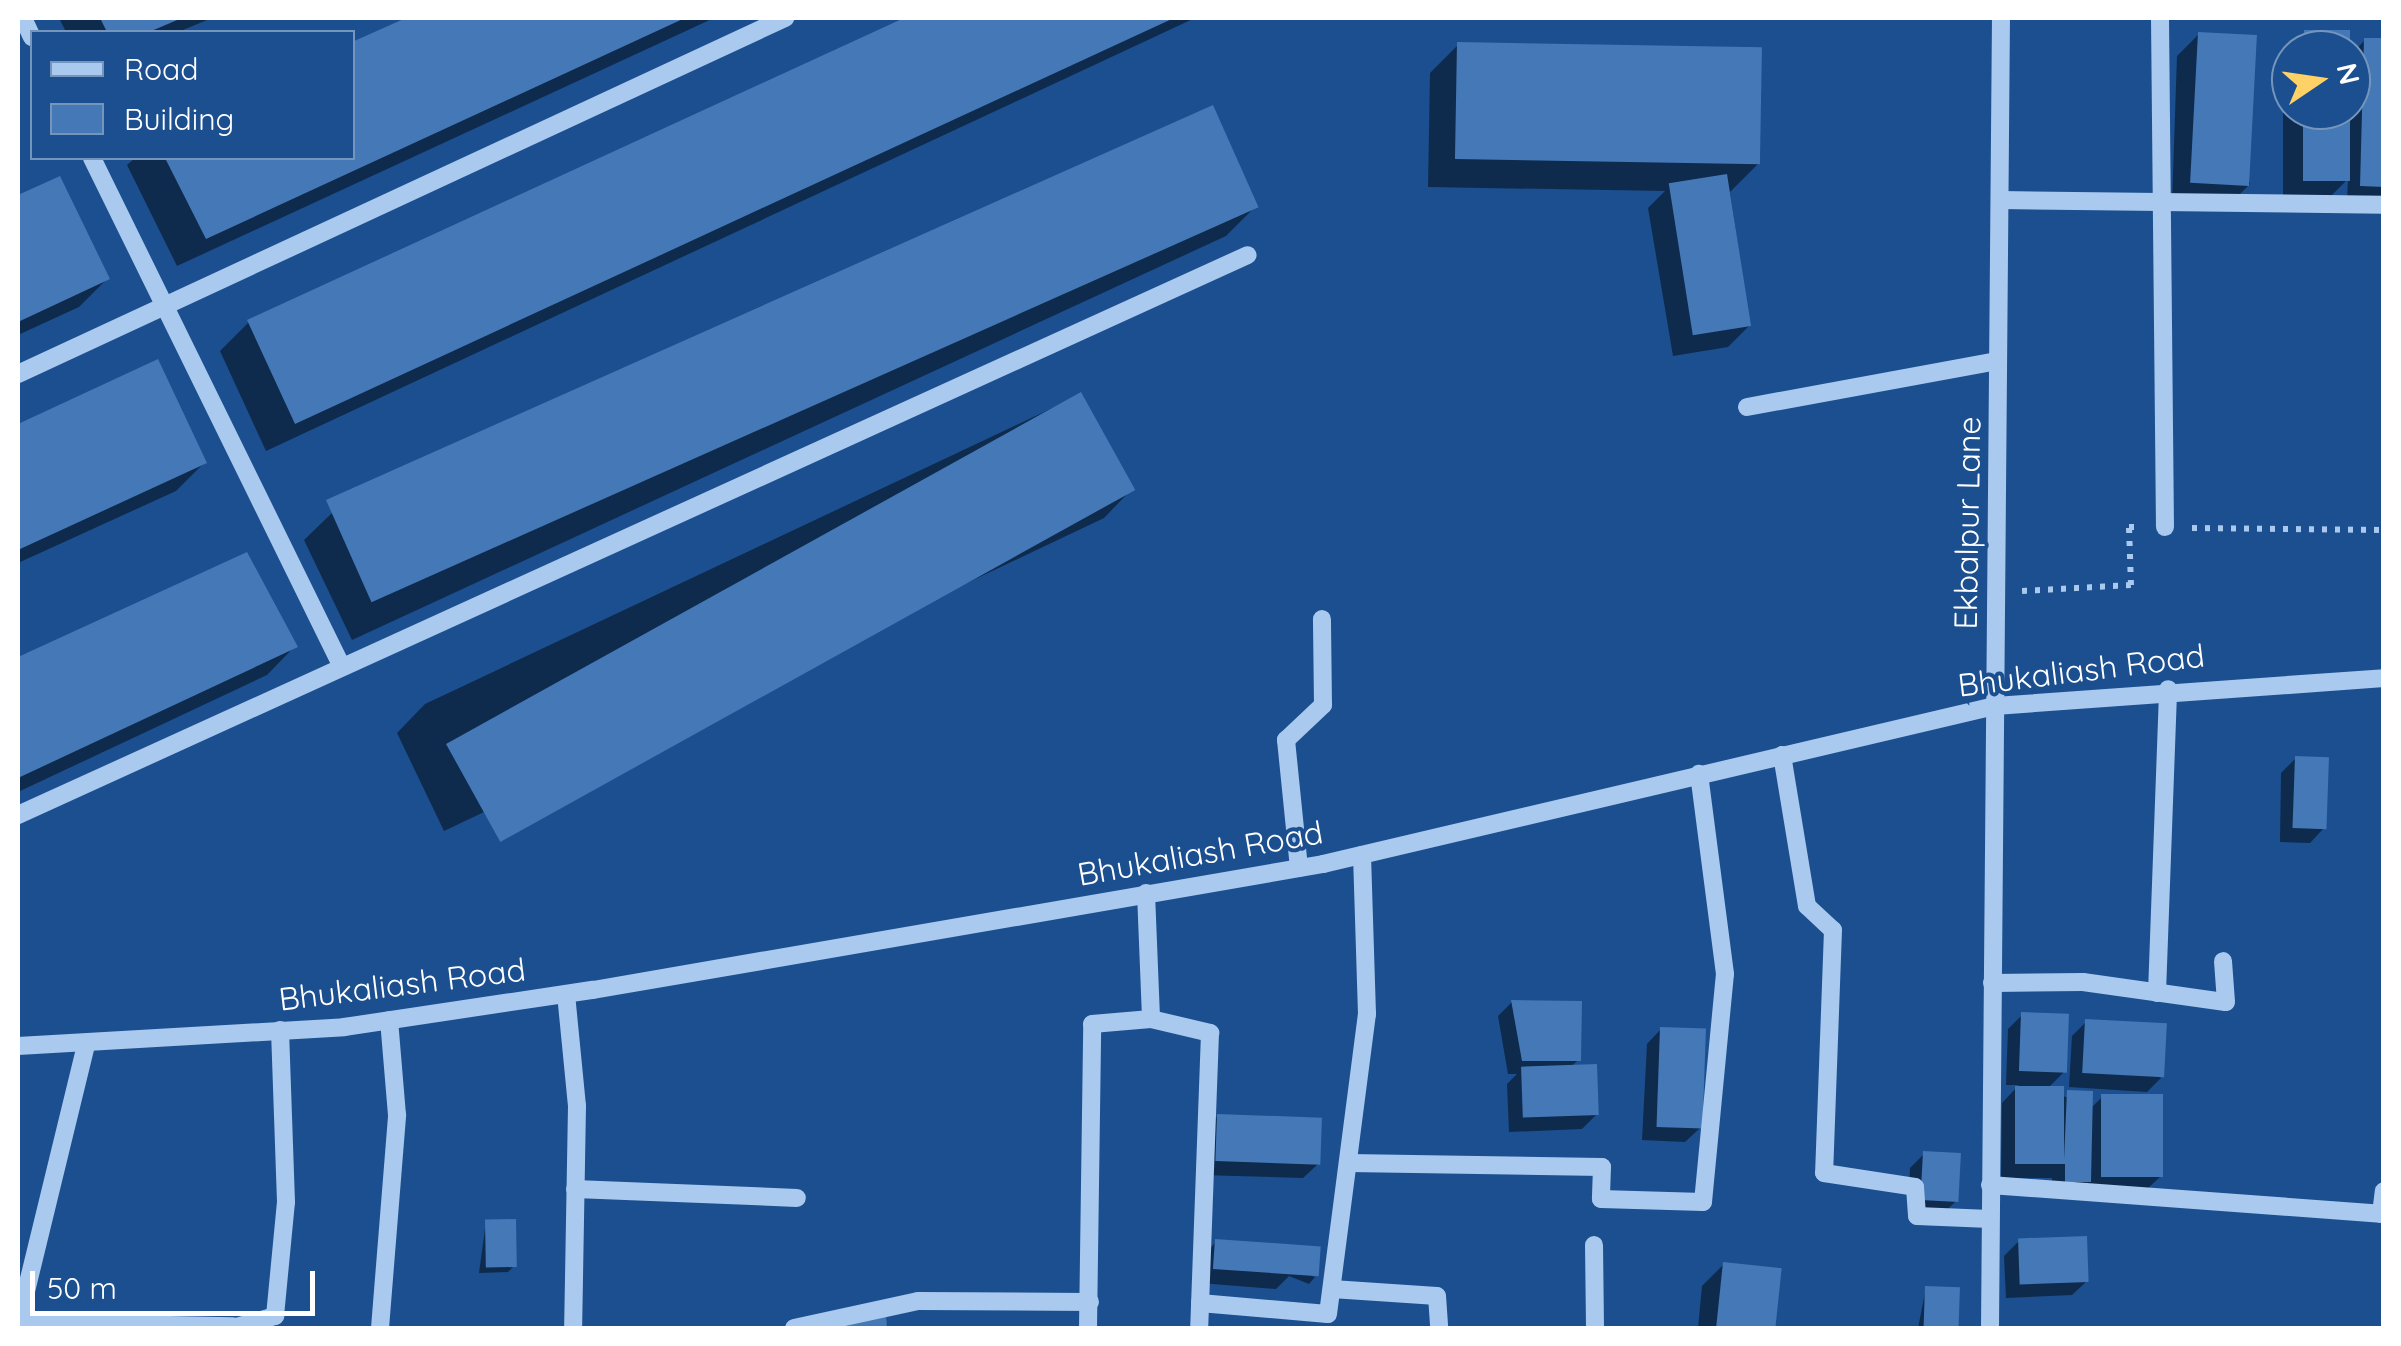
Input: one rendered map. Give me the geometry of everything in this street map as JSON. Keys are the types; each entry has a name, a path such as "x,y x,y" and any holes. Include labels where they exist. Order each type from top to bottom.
{"street":[{"path":"18,374 785,18"},
{"name":"Ekbalpur Lane","path":"1990,1328 2001,18"},
{"path":"2160,18 2157,205 2165,528"},
{"path":"93,160 341,665"},
{"path":"2000,200 2384,205"},
{"path":"18,815 1248,255"},
{"path":"1747,406 1998,360"},
{"path":"1299,868 1286,740 1323,706 1322,619"},
{"name":"Bhukaliash Road","path":"18,1046 389,1020 566,994 1299,868 1995,706 2168,689 2384,678"},
{"path":"2156,992 2168,689"},
{"path":"1782,755 1807,906 1833,930 1824,1173 1916,1187 1918,1216 1990,1219"},
{"path":"1349,1163 1602,1167 1601,1199 1703,1202 1725,974 1699,774"},
{"path":"1200,1303 1328,1314 1366,1014 1362,855"},
{"path":"1146,893 1151,1020"},
{"path":"1992,984 2156,992 2226,1002 2223,961"},
{"path":"566,994 575,1188 572,1328"},
{"path":"380,1328 397,1115 389,1020"},
{"path":"1088,1328 1092,1024 1151,1020 1210,1033 1199,1328"},
{"path":"86,1044 18,1323 233,1327 275,1316 286,1202 280,1030"},
{"path":"1990,1185 2382,1214 2384,1191"},
{"path":"575,1188 797,1198"},
{"path":"1594,1245 1596,1328"},
{"path":"1332,1289 1437,1296 1439,1328"},
{"path":"794,1328 918,1302 1090,1302"}],"building":[{"path":"100,18 182,18 154,30 106,30"},
{"path":"406,18 685,18 206,239 166,160 355,160 355,41"},
{"path":"904,18 1174,18 295,424 247,320"},
{"path":"2198,32 2257,35 2249,186 2190,183"},
{"path":"2371,38 2384,38 2384,187 2360,186 2362,130 2371,130"},
{"path":"1457,42 1762,47 1760,164 1455,159"},
{"path":"1213,105 1259,207 372,602 326,500"},
{"path":"2303,130 2350,130 2350,181 2303,181"},
{"path":"1727,174 1751,326 1693,335 1669,183"},
{"path":"60,176 110,279 18,322 18,195"},
{"path":"158,359 207,463 18,550 18,424"},
{"path":"1081,392 1135,490 500,842 446,744"},
{"path":"247,552 298,647 18,778 18,657"},
{"path":"2295,756 2329,757 2326,829 2292,828"},
{"path":"1511,1000 1582,1001 1581,1061 1522,1061"},
{"path":"2021,1012 2069,1014 2067,1073 2019,1071"},
{"path":"2085,1019 2167,1023 2164,1077 2082,1073"},
{"path":"1660,1027 1706,1029 1702,1129 1657,1127"},
{"path":"1597,1064 1599,1115 1523,1118 1521,1067"},
{"path":"2015,1086 2064,1086 2064,1160 2067,1090 2093,1091 2091,1182 2065,1182 2065,1164 2015,1164"},
{"path":"2101,1094 2163,1094 2163,1177 2101,1177"},
{"path":"1217,1114 1322,1118 1320,1165 1215,1161"},
{"path":"1923,1151 1961,1153 1958,1202 1920,1200"},
{"path":"516,1219 517,1267 486,1268 485,1220"},
{"path":"2087,1236 2089,1282 2020,1284 2018,1238"},
{"path":"1215,1239 1321,1246 1319,1276 1213,1269"},
{"path":"1723,1262 1782,1268 1775,1328 1716,1328"},
{"path":"1925,1286 1960,1287 1959,1328 1924,1328"},
{"path":"886,1315 887,1328 818,1328"}]}
